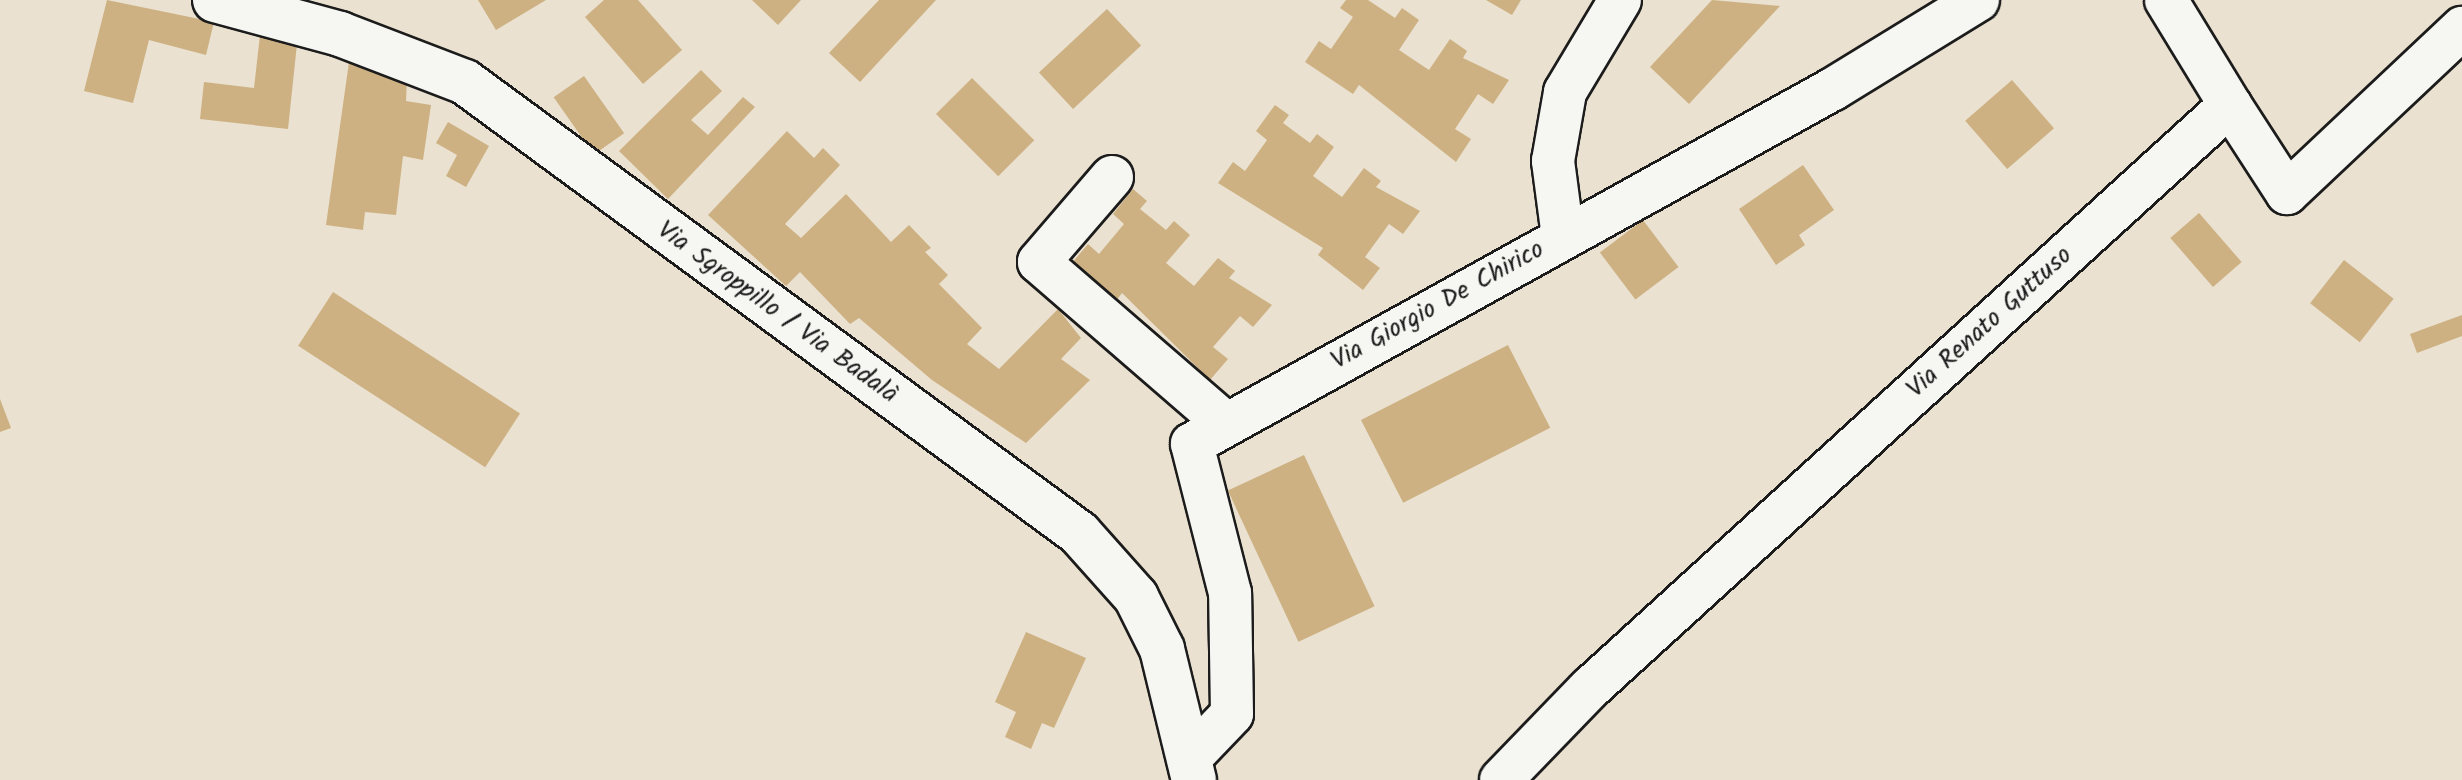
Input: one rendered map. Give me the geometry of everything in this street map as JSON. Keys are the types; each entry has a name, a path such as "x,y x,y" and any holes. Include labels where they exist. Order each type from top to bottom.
{"main road":[{"name":"Via Sgroppillo / Via Badalà","path":"228,4 340,34 465,82 1079,533 1136,597 1155,636 1192,770"}],"street":[{"path":"228,4 306,0"},
{"path":"1563,237 1553,161 1565,92 1620,0"},
{"name":"Via Giorgio De Chirico","path":"1192,770 1232,714 1230,593 1192,444 1978,0"},
{"path":"2166,0 2287,193 2462,28"},
{"name":"Via Renato Guttuso","path":"1501,780 1589,689 2230,105"},
{"path":"1112,177 1039,262 1226,424"}],"building":[{"path":"107,0 214,22 206,55 149,40 133,103 84,91"},
{"path":"478,0 546,0 496,30"},
{"path":"604,0 638,0 682,50 643,84 585,17"},
{"path":"752,0 801,0 778,25"},
{"path":"879,0 936,0 860,82 829,53"},
{"path":"1346,0 1368,0 1395,18 1402,8 1419,20 1399,50 1429,70 1450,39 1467,51 1463,58 1509,80 1493,104 1478,94 1455,129 1471,139 1456,162 1359,85 1353,94 1305,62 1319,41 1331,49 1353,17 1340,8"},
{"path":"1486,0 1521,0 1512,15"},
{"path":"1712,0 1780,6 1689,104 1650,67"},
{"path":"1107,9 1141,46 1073,109 1039,72"},
{"path":"260,35 297,44 288,129 200,119 204,82 254,88"},
{"path":"349,62 407,78 406,101 431,105 423,160 403,156 396,215 365,212 363,230 326,225"},
{"path":"701,70 722,91 691,120 708,135 743,97 755,107 668,199 619,151"},
{"path":"584,76 624,133 594,155 554,97"},
{"path":"972,78 1034,140 998,176 936,114"},
{"path":"2012,80 2054,128 2007,169 1965,121"},
{"path":"1275,105 1289,115 1283,123 1310,143 1317,134 1334,147 1313,176 1342,197 1364,168 1381,181 1376,187 1420,211 1403,234 1389,224 1365,257 1380,268 1363,290 1318,255 1323,248 1218,183 1233,162 1245,171 1267,140 1256,131"},
{"path":"448,122 489,146 466,187 446,176 457,155 436,143"},
{"path":"787,131 814,158 823,148 840,165 785,224 801,238 846,194 891,242 909,225 931,248 925,252 948,275 939,284 982,328 967,344 999,369 1058,309 1081,338 1061,359 1090,380 1026,443 932,380 859,318 850,324 800,272 786,286 708,215"},
{"path":"1803,165 1834,210 1799,235 1805,245 1776,265 1739,209"},
{"path":"1133,189 1147,201 1140,209 1166,230 1174,221 1190,235 1166,263 1194,286 1218,258 1235,271 1229,278 1272,305 1253,327 1240,316 1213,347 1228,359 1210,380 1122,293 1116,301 1072,263 1088,244 1099,254 1124,224 1113,214"},
{"path":"2199,213 2242,262 2213,287 2170,238"},
{"path":"1643,220 1679,267 1635,300 1600,252"},
{"path":"2344,260 2394,299 2360,342 2310,303"},
{"path":"333,292 520,413 485,467 298,346"},
{"path":"2462,315 2462,336 2417,353 2410,334"},
{"path":"1508,345 1550,428 1403,503 1361,420"},
{"path":"0,399 11,428 0,432"},
{"path":"1304,455 1375,606 1298,642 1228,490"},
{"path":"1026,632 1086,658 1054,728 1042,723 1031,749 1005,737 1016,712 995,702"}]}
